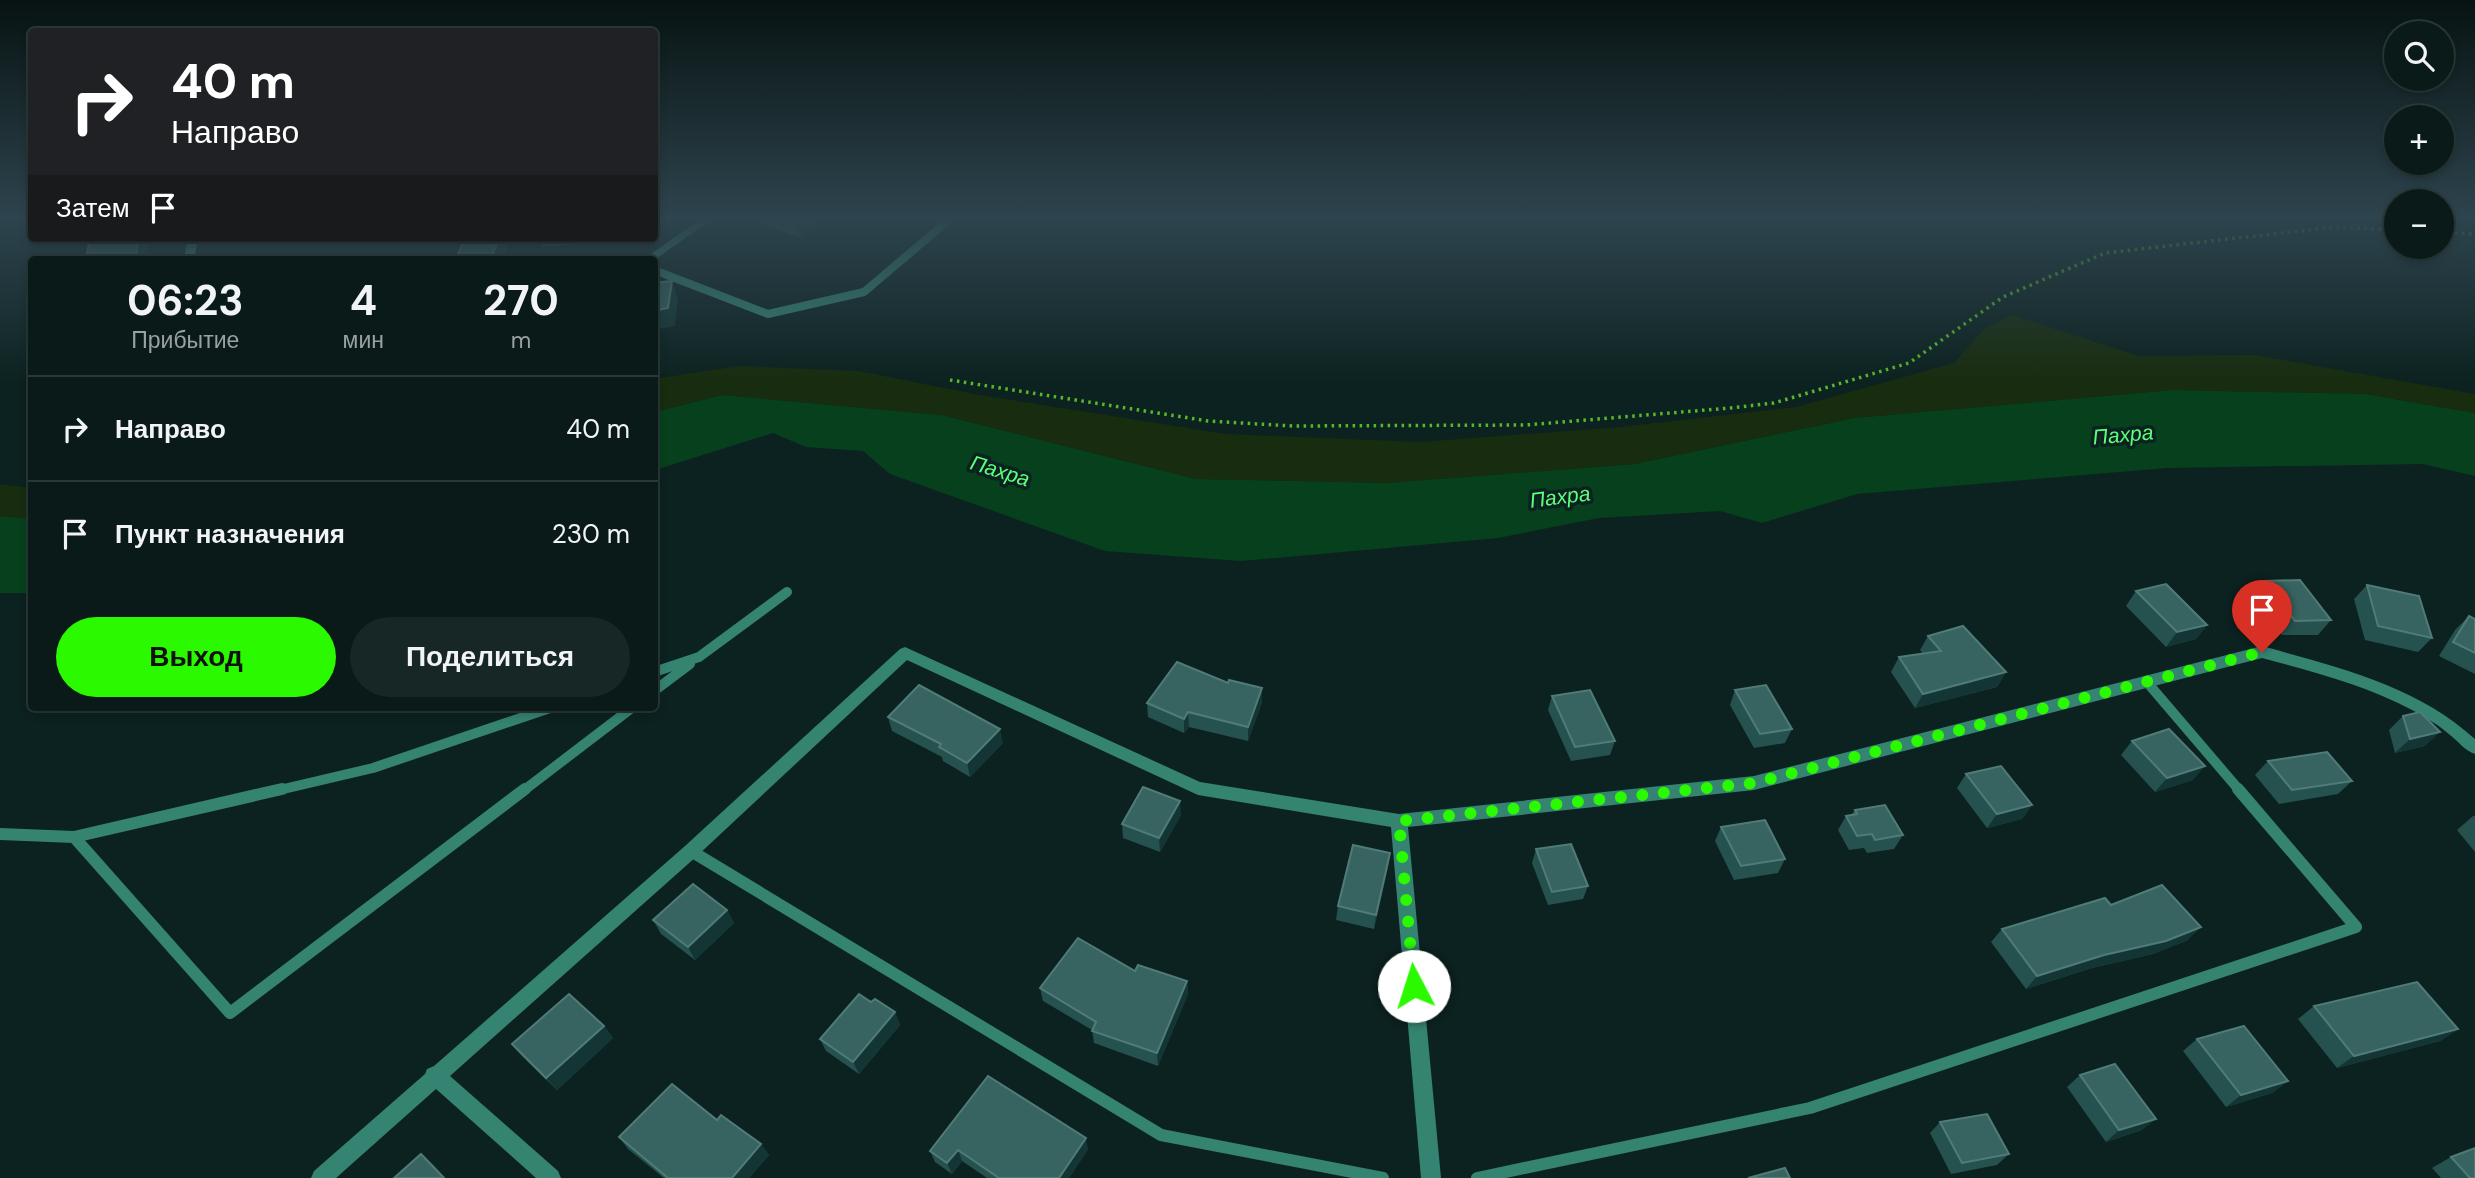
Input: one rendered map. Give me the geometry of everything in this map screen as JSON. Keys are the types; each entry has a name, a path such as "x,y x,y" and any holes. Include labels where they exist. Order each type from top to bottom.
{"street":[{"path":"321,1178 433,1075 691,851 905,653 1198,788 1399,821 1754,783 2262,652 2333,672 2409,702 2464,737 2475,748"},
{"path":"1399,821 1431,1178"},
{"path":"433,1075 551,1178"}],"lane":[{"path":"662,273 768,314 864,292 886,273"},
{"path":"658,688 787,592"},
{"path":"658,671 699,657"},
{"path":"1477,1178 1810,1108 2356,927 2146,681"},
{"path":"0,834 74,837 373,768 541,711"},
{"path":"74,837 230,1013 628,711"},
{"path":"691,851 1161,1135 1382,1178"}],"path":[{"path":"950,380 1208,421 1293,426 1526,425 1730,408 1774,403 1909,363 2003,297 2059,273"}],"shaded area":[{"path":"2012,315 2139,356 2255,355 2475,394 2475,413 2365,394 2173,390 1854,418 1635,464 1386,483 1196,479 941,415 722,395 658,411 658,378 739,366 858,371 980,395 1226,434 1420,442 1621,427 1796,407 1954,363 1984,329"},
{"path":"0,484 28,488 28,519 0,516"}],"water":[{"name":"Пахра","path":"2173,390 2365,394 2475,413 2475,476 2423,464 2167,468 1857,494 1762,523 1720,511 1599,518 1498,538 1241,561 1105,551 890,474 863,451 806,447 773,433 658,469 658,411 722,395 941,415 1196,479 1386,483 1635,464 1854,418"},
{"path":"0,516 28,519 28,593 0,593"}],"building":[{"path":"672,281 668,308 658,310 658,283"},
{"path":"2300,580 2331,620 2295,621 2265,581"},
{"path":"2166,584 2207,625 2177,632 2136,591"},
{"path":"2367,585 2419,596 2432,638 2378,626"},
{"path":"2469,616 2475,619 2475,653 2453,642"},
{"path":"1963,626 2006,672 1923,694 1899,657 1941,651 1928,636"},
{"path":"1177,662 1228,683 1229,680 1262,688 1248,727 1188,712 1184,719 1147,703"},
{"path":"919,685 1000,729 967,763 939,747 941,744 888,717"},
{"path":"1766,685 1792,729 1760,734 1735,690"},
{"path":"1590,690 1615,741 1575,747 1552,696"},
{"path":"2420,712 2440,732 2410,739 2403,716"},
{"path":"2169,729 2205,766 2167,778 2132,741"},
{"path":"2327,752 2352,781 2292,790 2268,761"},
{"path":"2001,766 2032,805 1997,814 1966,774"},
{"path":"1143,787 1180,801 1159,838 1122,824"},
{"path":"1885,805 1903,835 1875,840 1872,834 1857,836 1846,816 1857,814 1855,810"},
{"path":"1765,820 1785,859 1741,866 1721,827"},
{"path":"1571,844 1588,886 1552,892 1536,849"},
{"path":"1353,845 1390,853 1376,915 1338,906"},
{"path":"693,884 727,910 688,947 653,920"},
{"path":"2162,885 2201,927 2166,941 2104,955 2037,976 2002,929 2105,898 2111,905"},
{"path":"1078,938 1135,971 1138,965 1187,981 1157,1053 1092,1031 1096,1022 1040,988"},
{"path":"2417,982 2458,1029 2354,1056 2314,1006"},
{"path":"569,994 604,1026 546,1078 512,1044"},
{"path":"859,994 871,1002 875,999 895,1012 853,1062 820,1039"},
{"path":"2244,1026 2288,1081 2241,1095 2197,1039"},
{"path":"2115,1064 2156,1119 2119,1130 2080,1075"},
{"path":"988,1076 1086,1138 1059,1178 999,1178 958,1150 947,1163 930,1151"},
{"path":"672,1084 717,1120 721,1115 761,1144 732,1178 668,1178 619,1137"},
{"path":"1987,1114 2009,1154 1962,1163 1940,1122"},
{"path":"2475,1148 2475,1178 2470,1178 2451,1157"},
{"path":"421,1154 444,1178 394,1178"},
{"path":"1785,1168 1790,1178 1748,1178"}],"route":[{"path":"1414,986 1399,821 1754,783 2206,664 2262,652"}]}
